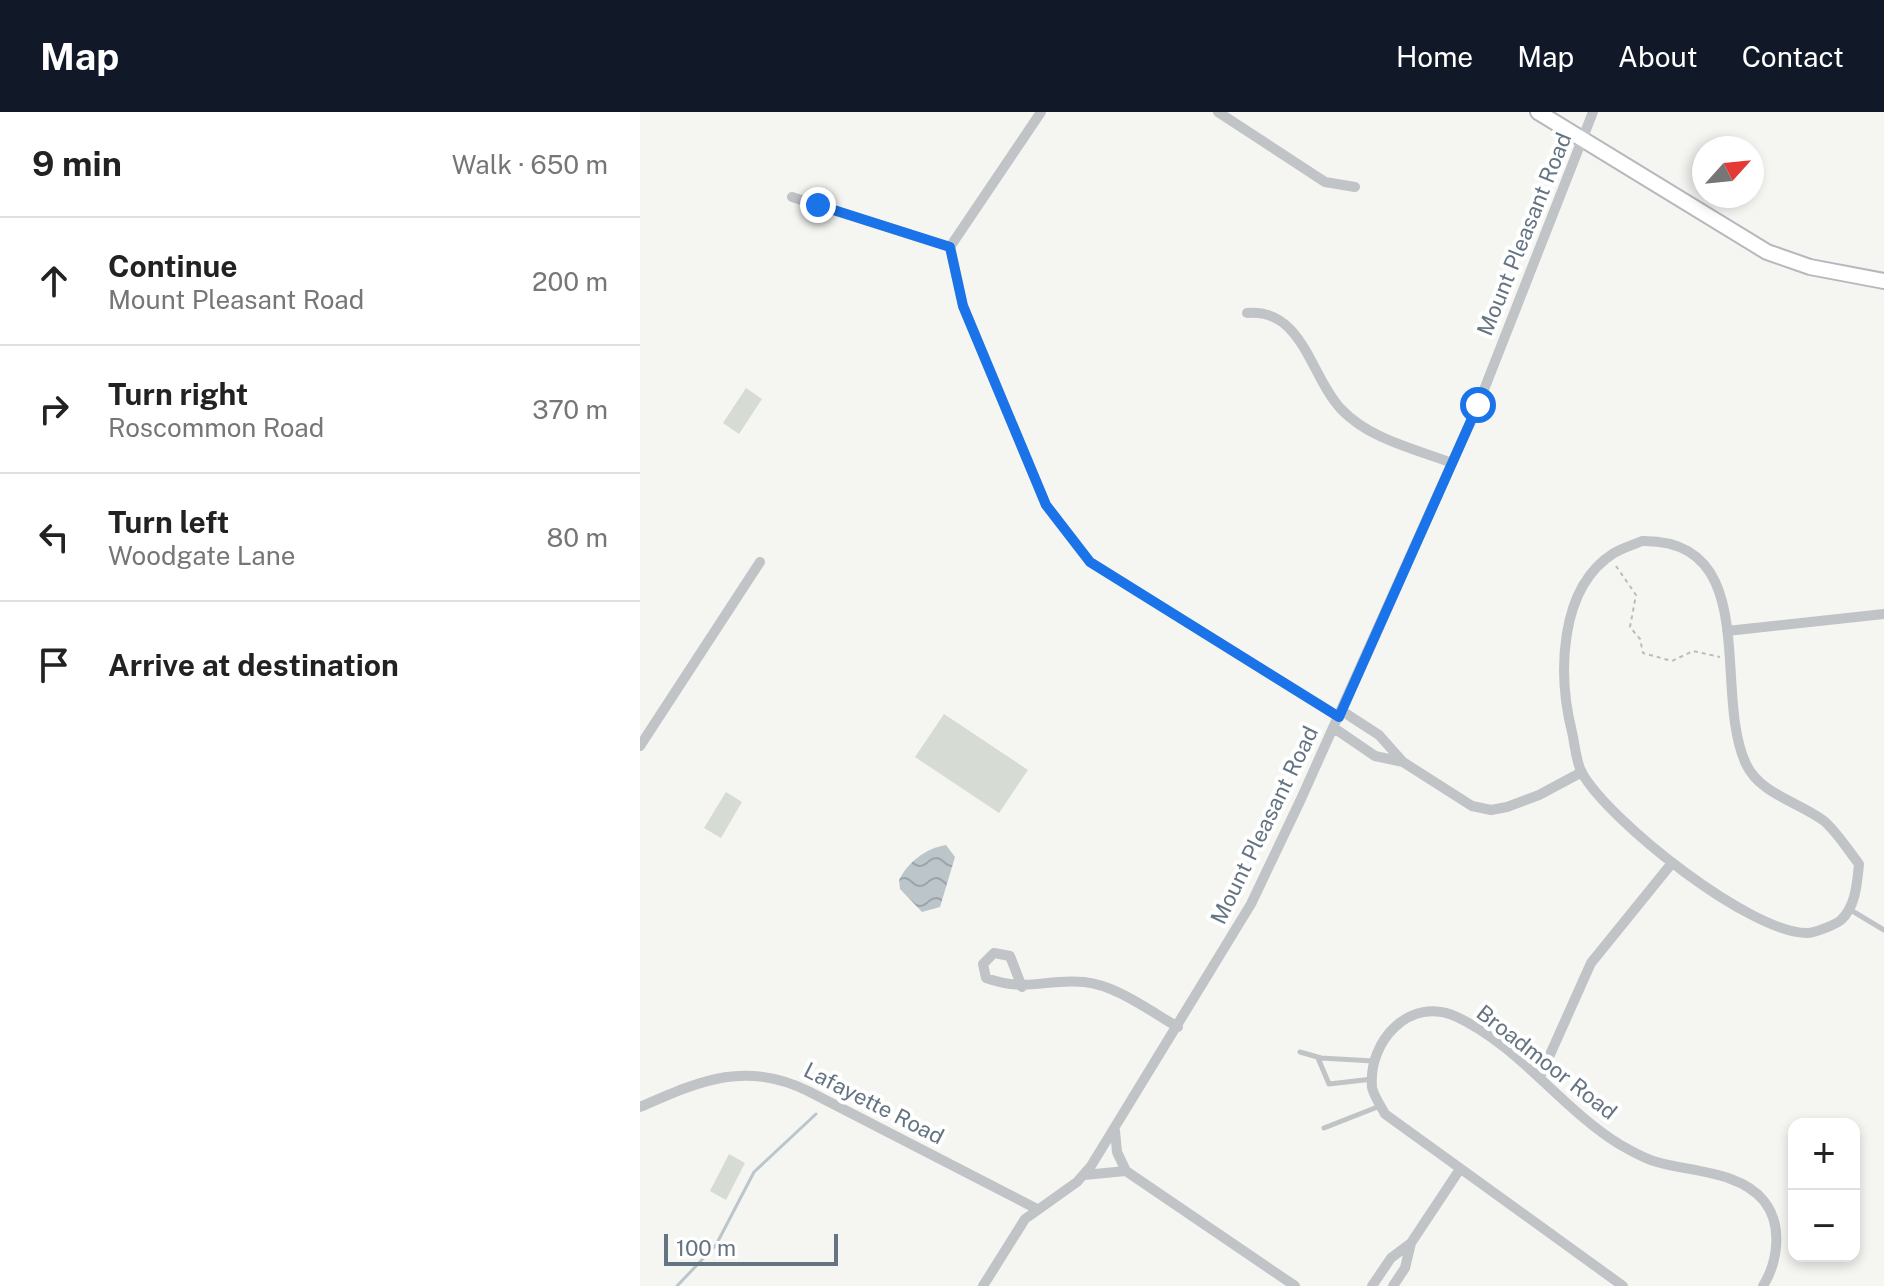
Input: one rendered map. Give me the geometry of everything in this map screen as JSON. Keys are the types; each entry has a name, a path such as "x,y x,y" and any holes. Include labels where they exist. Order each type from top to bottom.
{"main road":[{"path":"1538,112 1767,252 1810,267 1884,281"}],"street":[{"path":"1041,112 950,247 963,306 1046,505 1090,562 1379,735 1403,762 1472,806 1491,810 1528,800 1582,772"},
{"path":"1218,112 1325,182 1355,187"},
{"name":"Mount Pleasant Road","path":"983,1286 1016,1230 1037,1209 1084,1175 1251,904 1341,714 1452,463 1584,141 1593,112"},
{"path":"792,197 950,247"},
{"path":"1247,313 1265,311 1278,318 1301,342 1340,408 1369,432 1452,463"},
{"path":"1642,541 1668,541 1690,552 1716,579 1725,607 1727,631 1736,736 1747,767 1782,799 1824,821 1859,864 1854,899 1840,921 1808,933 1765,922 1672,863 1616,813 1582,772 1568,719 1563,670 1571,617 1582,589 1609,557 1642,541"},
{"path":"640,746 760,562"},
{"path":"1727,631 1884,614"},
{"path":"1334,728 1375,756 1403,762"},
{"path":"1540,1077 1591,963 1672,863"},
{"path":"1022,987 1082,981 1102,985 1178,1027"},
{"name":"Broadmoor Road","path":"1381,1106 1372,1089 1374,1061 1380,1044 1392,1029 1409,1015 1428,1011 1455,1016 1540,1077 1618,1143 1653,1161 1724,1177 1747,1186 1765,1202 1775,1230 1777,1252 1763,1286"},
{"name":"Lafayette Road","path":"640,1107 726,1076 768,1075 808,1091 1037,1209"},
{"path":"1381,1106 1385,1114 1623,1286"},
{"path":"1114,1129 1117,1152 1126,1171 1295,1286"},
{"path":"1372,1286 1391,1258 1411,1243 1460,1169"},
{"path":"1084,1175 1126,1171"},
{"path":"1393,1286 1405,1268 1411,1243"}],"lane":[{"path":"1848,909 1884,930"},
{"path":"1300,1052 1317,1057 1374,1061"},
{"path":"1317,1057 1329,1084 1373,1079"},
{"path":"1324,1128 1381,1106"}],"path":[{"path":"1609,557 1636,595 1630,627 1640,639 1643,653 1672,661 1693,651 1729,657"}],"shaded area":[{"path":"746,388 762,399 739,434 723,423"},
{"path":"944,714 1028,770 999,813 915,757"},
{"path":"726,792 742,802 721,838 704,828"},
{"path":"729,1154 745,1163 726,1200 710,1191"}],"water":[{"path":"946,845 955,857 940,907 922,912 900,889 899,880 918,857"}],"waterway":[{"path":"677,1286 716,1245 754,1172 816,1114"}],"route":[{"path":"818,205 950,247 963,306 1046,505 1090,562 1339,717 1478,405"}]}
